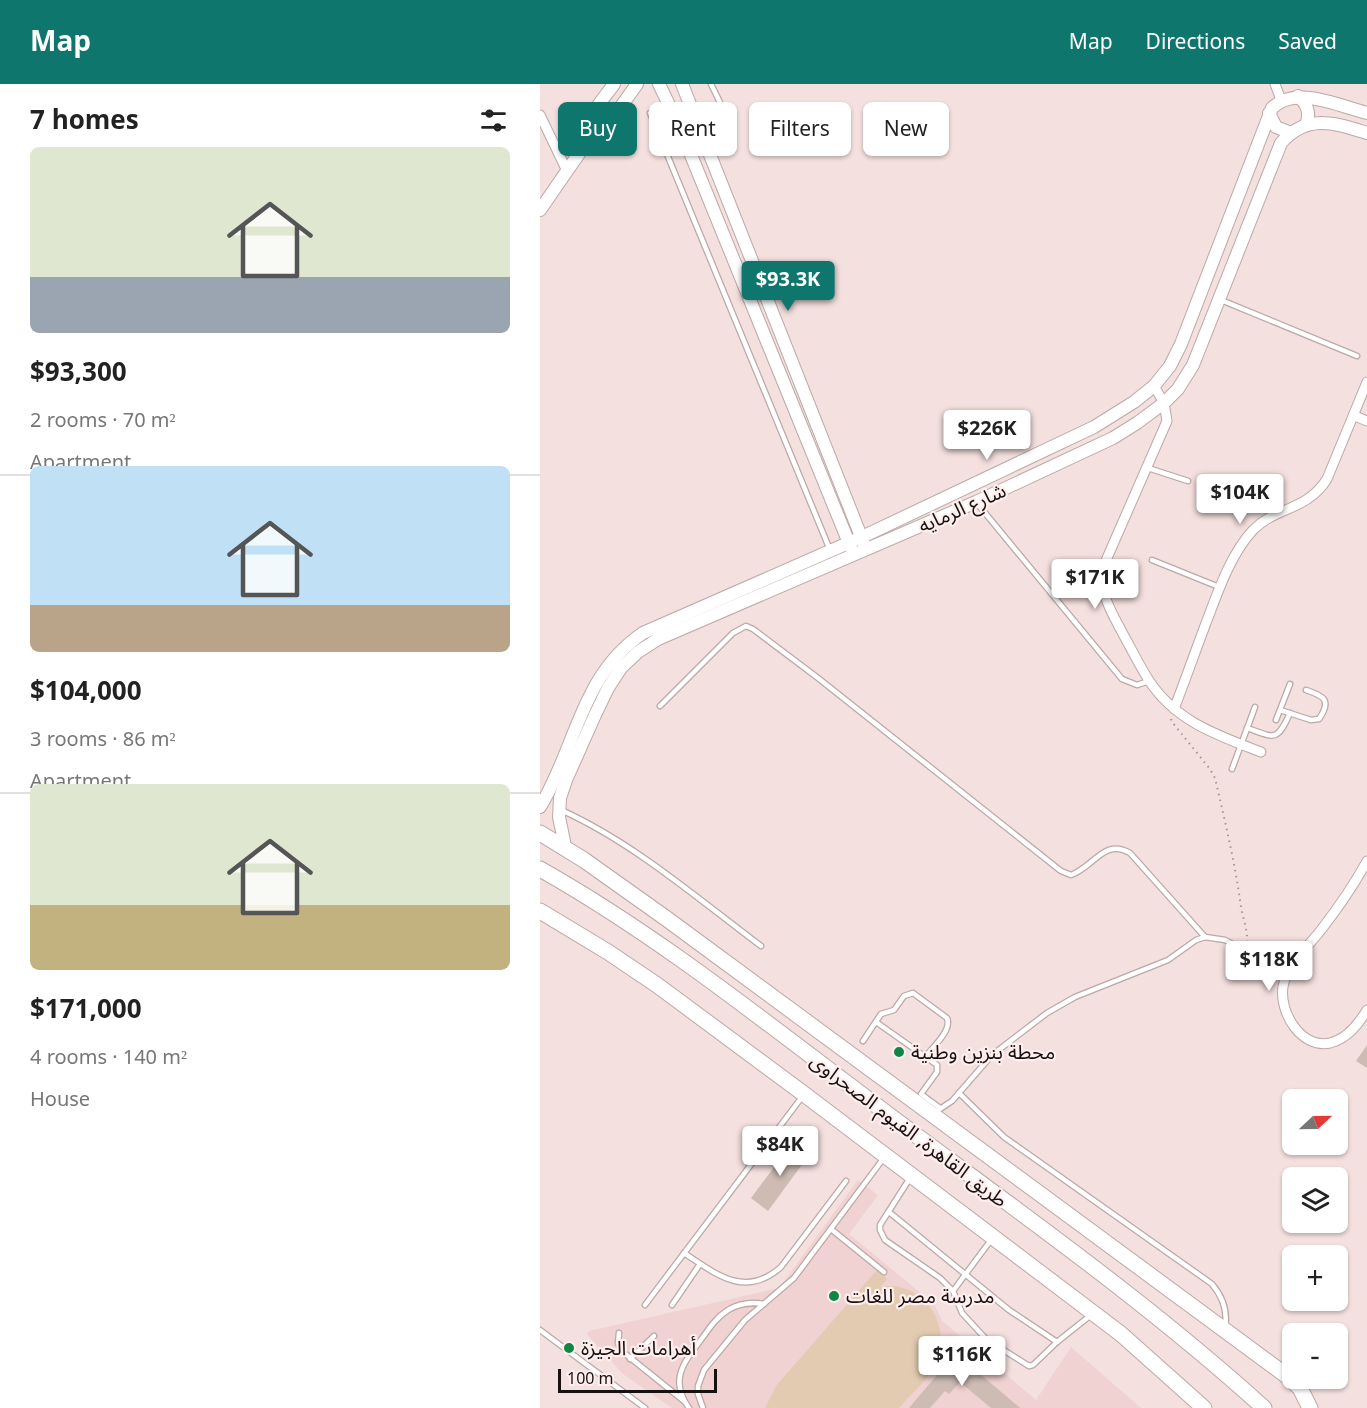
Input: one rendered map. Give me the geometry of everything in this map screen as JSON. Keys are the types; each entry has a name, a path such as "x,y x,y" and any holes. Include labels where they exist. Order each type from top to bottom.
{"main road":[{"path":"540,833 584,860 936,1112 1287,1376 1300,1388 1310,1408"},
{"name":"طريق القاهرة, الفيوم الصحراوى","path":"540,869 672,953 1094,1267 1187,1341 1264,1408"},
{"name":"طريق القاهرة, الفيوم الصحراوى","path":"540,911 657,985 804,1094 1121,1334 1204,1408"}],"street":[{"path":"602,102 614,84"},
{"path":"624,102 637,84"},
{"path":"659,84 668,102"},
{"path":"682,84 689,102"},
{"path":"1275,84 1281,100 1298,96 1367,113"},
{"path":"1298,96 1307,107 1306,125"},
{"name":"شارع الرمايه","path":"540,807 595,684 622,648 654,627 849,543 1081,433 1121,411 1154,386 1170,366 1181,344 1269,113 1281,100"},
{"path":"1269,113 1276,127 1291,133"},
{"path":"540,115 567,171"},
{"name":"شارع الرمايه","path":"564,847 559,823 559,809 566,780 614,678 629,659 658,639 836,564 1113,438 1164,404 1178,389 1193,365 1278,149 1291,133 1306,125 1321,122 1367,133"},
{"path":"540,210 577,156"},
{"path":"691,156 854,556"},
{"path":"710,156 867,550"},
{"path":"1174,709 1219,587 1239,548 1253,530 1266,520 1313,497 1321,489 1355,416 1367,382"},
{"path":"1154,386 1164,404 1167,421 1104,565 1102,581 1108,606 1149,681 1174,709 1205,730 1261,752"},
{"path":"1355,416 1367,421"},
{"path":"1367,861 1339,906 1288,974 1283,987 1286,1012 1290,1022 1305,1038 1318,1042 1328,1043 1340,1039 1357,1025 1367,1010"}],"lane":[{"path":"711,84 720,102"},
{"path":"668,156 836,564"},
{"path":"1220,300 1357,356"},
{"path":"1148,468 1188,481"},
{"path":"976,502 1122,679 1137,685 1149,681"},
{"path":"1152,560 1219,587"},
{"path":"660,706 733,633 746,626 818,678 1061,871 1071,875 1079,872 1110,849 1120,847 1130,853 1205,937 1225,940 1288,974"},
{"path":"1276,720 1290,684"},
{"path":"1280,710 1314,721 1321,717 1326,704 1325,698 1321,694 1306,690"},
{"path":"1232,769 1255,707"},
{"path":"1247,728 1269,736 1276,736 1282,730 1290,713"},
{"path":"559,809 617,839 761,946"},
{"path":"876,1022 935,1063 938,1070 921,1094 936,1112 952,1101 992,1055 1047,1013 1075,998 1168,960 1205,937"},
{"path":"863,1041 883,1012 895,1009 907,994 913,993 947,1018 949,1022 926,1056"},
{"path":"959,1093 1004,1137 1212,1284 1224,1302 1225,1330"},
{"path":"645,1305 804,1094"},
{"path":"703,1408 698,1386 704,1370 745,1320 794,1278 885,1156"},
{"path":"912,1176 880,1225 880,1230 885,1240 940,1278 953,1291 962,1313 986,1339 1029,1366 1037,1363 1057,1342 1094,1313"},
{"path":"684,1253 721,1277 736,1282 752,1282 768,1277 786,1261 846,1181"},
{"path":"889,1212 1009,1310 1057,1342"},
{"path":"831,1229 884,1272"},
{"path":"953,1291 993,1238"},
{"path":"672,1305 700,1263"},
{"path":"684,1401 679,1381 681,1371 686,1360 714,1322 737,1306 765,1304"},
{"path":"540,1330 645,1408"},
{"path":"619,1333 620,1348 630,1359 684,1401 689,1408"},
{"path":"630,1359 654,1336"}],"path":[{"path":"1174,709 1172,722 1215,778 1248,932 1246,952"}],"shaded area":[{"name":"مدرسة مصر للغات","path":"858,1180 878,1195 849,1234 934,1304 942,1321 1036,1400 1071,1347 1141,1408 672,1408 623,1374 587,1334 589,1331 779,1288"},
{"path":"877,1270 887,1279 880,1287 894,1286 907,1289 919,1296 935,1316 940,1329 941,1342 939,1356 927,1377 899,1408 765,1408 776,1386"}],"building":[{"path":"1367,1045 1367,1068 1356,1061"},
{"path":"792,1143 809,1155 768,1211 751,1198"},
{"path":"953,1356 970,1372 973,1368 1020,1408 991,1408 960,1382 949,1394 945,1391 930,1408 909,1408"}],"place":[{"name":"محطة بنزين وطنية","path":"899,1052"},
{"name":"مدرسة مصر للغات","path":"834,1296"},
{"name":"أهرامات الجيزة","path":"569,1348"}]}
